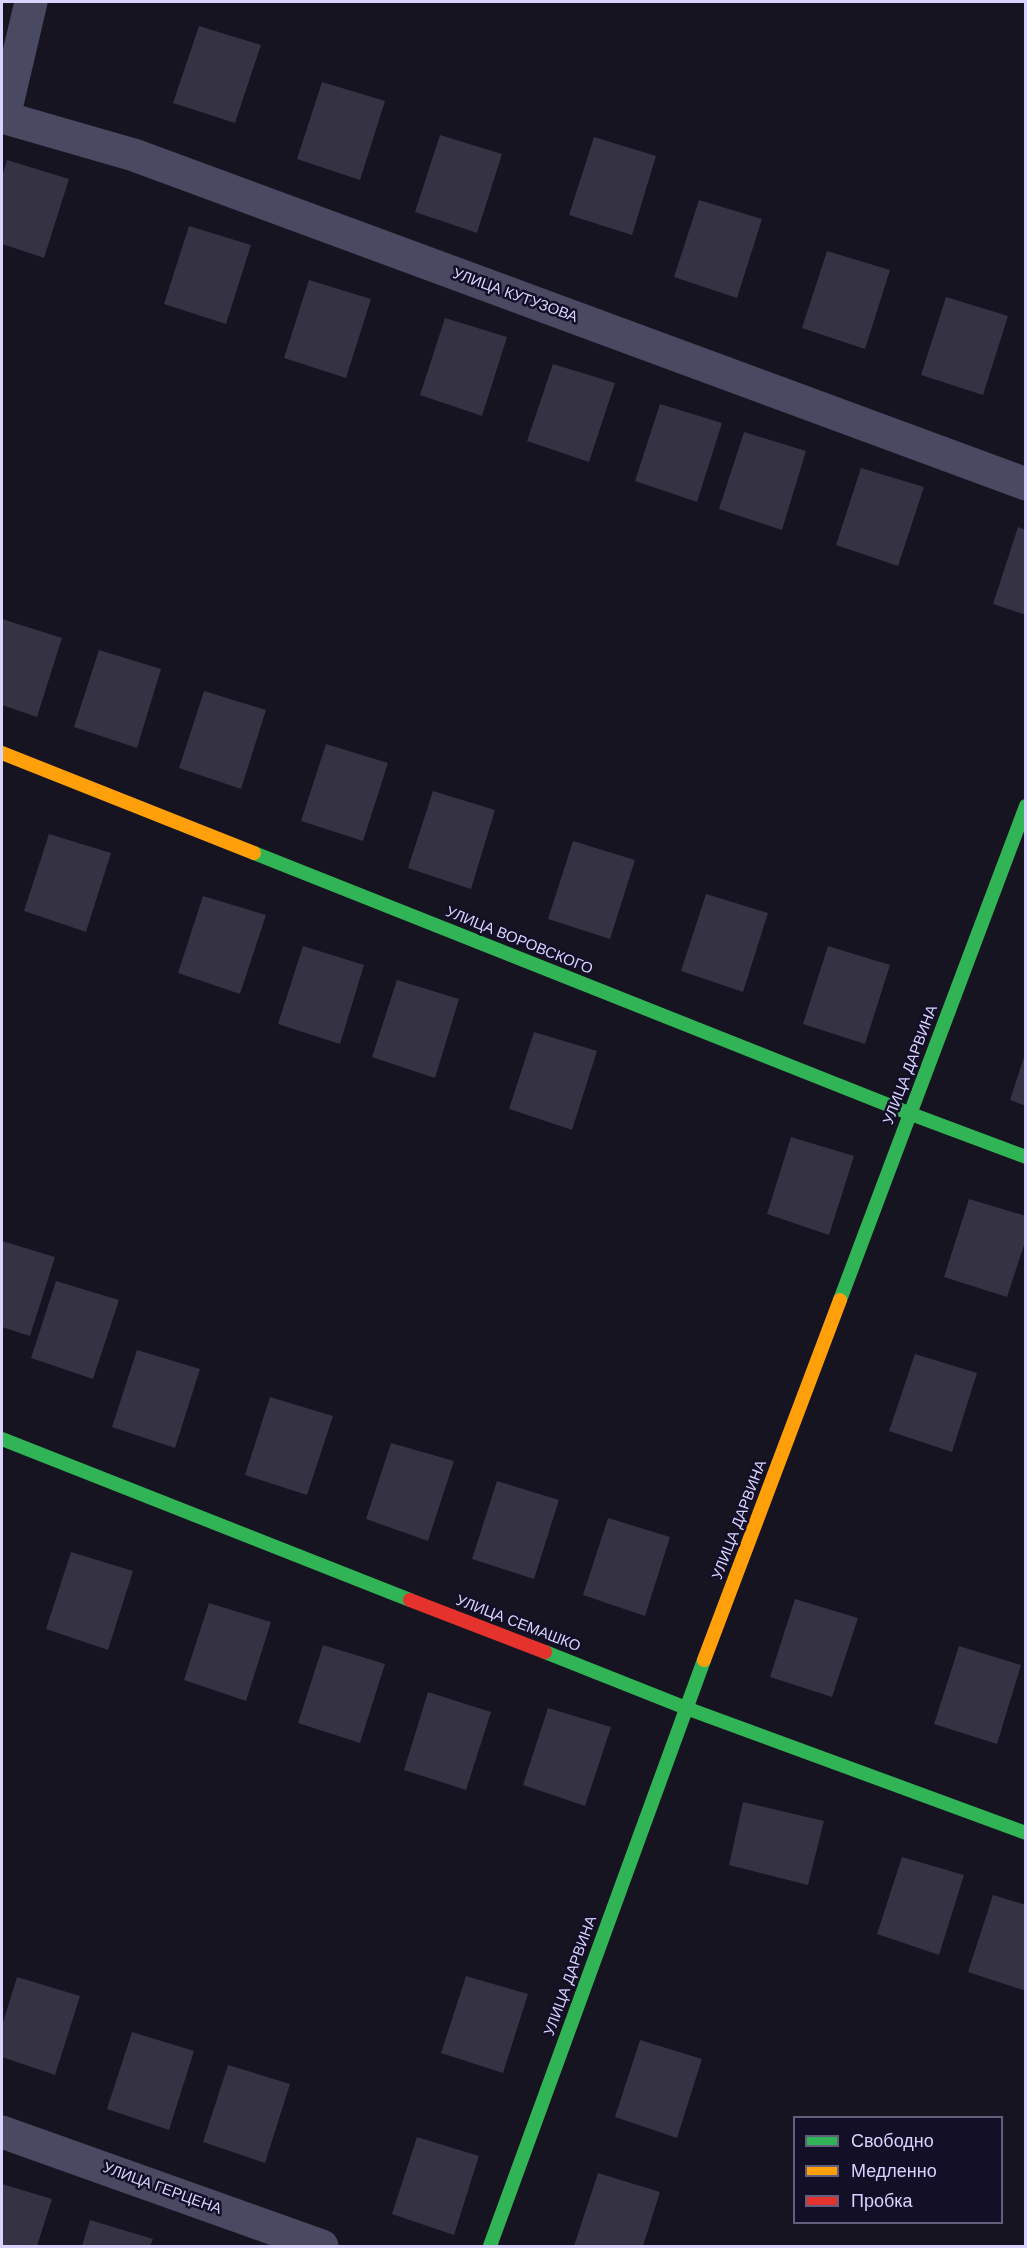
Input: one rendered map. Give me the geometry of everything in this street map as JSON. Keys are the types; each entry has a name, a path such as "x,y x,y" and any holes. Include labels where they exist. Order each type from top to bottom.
{"street":[{"path":"3,117 31,2"},
{"name":"УЛИЦА КУТУЗОВА","path":"3,117 134,156 1026,484"},
{"name":"УЛИЦА ВОРОВСКОГО","path":"2,753 911,1114 1026,1157"},
{"name":"УЛИЦА ДАРВИНА","path":"490,2247 686,1708 1026,806"},
{"name":"УЛИЦА СЕМАШКО","path":"2,1439 686,1708 1026,1833"},
{"name":"УЛИЦА ГЕРЦЕНА","path":"2,2132 322,2247"}],"building":[{"path":"199,26 261,45 235,123 173,103"},
{"path":"322,82 385,101 360,180 297,159"},
{"path":"440,135 502,154 477,233 415,212"},
{"path":"594,137 656,156 632,235 569,215"},
{"path":"7,160 69,179 44,258 2,244 2,177"},
{"path":"699,200 762,219 737,298 674,277"},
{"path":"189,226 251,245 226,324 164,304"},
{"path":"827,251 890,270 865,349 802,328"},
{"path":"309,280 371,299 346,378 284,358"},
{"path":"946,297 1008,316 983,395 921,375"},
{"path":"445,318 507,337 482,416 420,395"},
{"path":"553,364 615,383 589,462 527,441"},
{"path":"660,404 722,423 697,502 635,481"},
{"path":"744,432 806,451 782,530 719,509"},
{"path":"861,468 924,487 898,566 836,545"},
{"path":"1018,527 1026,530 1026,615 993,604"},
{"path":"2,619 62,638 37,717 2,705"},
{"path":"99,650 161,669 137,748 74,727"},
{"path":"204,691 266,710 241,789 179,768"},
{"path":"326,744 388,763 363,841 301,821"},
{"path":"433,791 495,810 471,889 408,868"},
{"path":"49,834 111,853 86,932 24,911"},
{"path":"573,841 635,860 610,939 548,919"},
{"path":"706,894 768,913 743,992 681,971"},
{"path":"203,896 266,915 240,994 178,973"},
{"path":"303,946 364,965 340,1044 278,1024"},
{"path":"828,946 890,965 865,1044 803,1024"},
{"path":"397,980 459,999 435,1078 372,1057"},
{"path":"534,1032 597,1051 572,1130 509,1109"},
{"path":"1026,1054 1026,1106 1010,1100"},
{"path":"791,1137 854,1156 829,1235 767,1214"},
{"path":"969,1199 1026,1216 1026,1239 1007,1297 944,1277"},
{"path":"2,1241 55,1257 30,1336 2,1327"},
{"path":"56,1281 119,1300 93,1379 31,1358"},
{"path":"137,1350 200,1369 175,1448 112,1427"},
{"path":"915,1354 977,1373 952,1452 889,1431"},
{"path":"270,1397 333,1416 307,1495 245,1475"},
{"path":"391,1443 454,1461 428,1541 366,1519"},
{"path":"497,1481 559,1500 534,1579 472,1559"},
{"path":"608,1518 670,1537 645,1616 583,1595"},
{"path":"71,1552 133,1571 108,1650 46,1629"},
{"path":"795,1599 858,1618 832,1697 770,1677"},
{"path":"209,1603 271,1622 246,1701 184,1680"},
{"path":"323,1645 385,1664 360,1743 298,1723"},
{"path":"959,1646 1021,1665 997,1744 934,1724"},
{"path":"428,1692 491,1712 466,1790 404,1770"},
{"path":"548,1708 611,1727 585,1806 523,1785"},
{"path":"743,1802 824,1821 808,1885 729,1865"},
{"path":"902,1857 964,1875 939,1955 877,1934"},
{"path":"993,1895 1026,1905 1026,1991 968,1972"},
{"path":"466,1976 528,1994 503,2073 441,2053"},
{"path":"17,1977 80,1996 55,2075 2,2057 2,2026"},
{"path":"132,2032 194,2051 169,2130 107,2109"},
{"path":"640,2040 702,2059 677,2138 615,2117"},
{"path":"228,2065 290,2084 265,2163 203,2142"},
{"path":"417,2137 479,2156 454,2235 392,2214"},
{"path":"598,2173 660,2192 643,2246 574,2246"},
{"path":"2,2184 52,2199 37,2246 2,2246"},
{"path":"90,2220 153,2239 150,2246 82,2246"}],"traffic: fast":[{"path":"840,1300 1026,806"},
{"path":"254,853 911,1114 1026,1157"},
{"path":"2,1439 410,1600"},
{"path":"545,1652 686,1708 1026,1833"},
{"path":"490,2246 704,1660"}],"traffic: slow":[{"path":"2,753 254,853"},
{"path":"704,1660 840,1300"}],"traffic: jam":[{"path":"410,1600 545,1652"}]}
